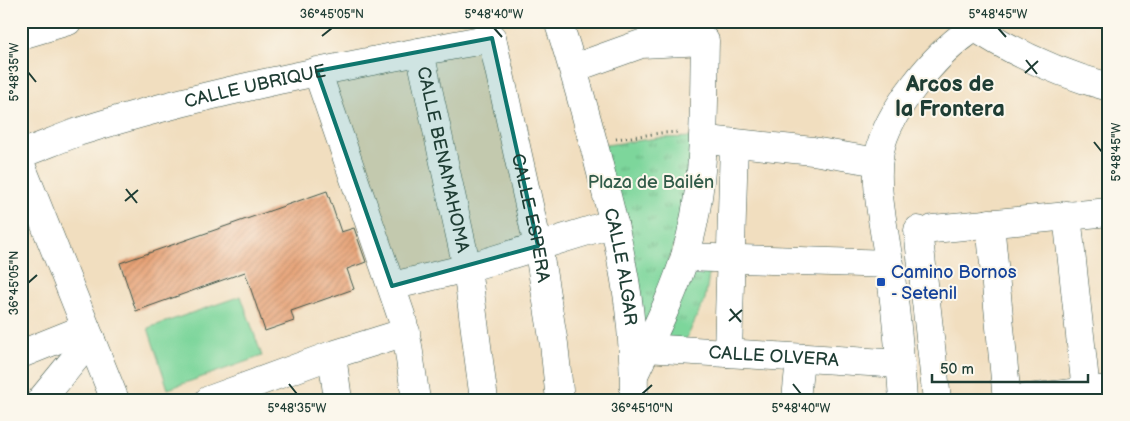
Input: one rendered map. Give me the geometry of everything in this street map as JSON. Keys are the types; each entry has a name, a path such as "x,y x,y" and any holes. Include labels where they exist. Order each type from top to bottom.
{"street":[{"path":"21,35 68,21"},
{"name":"CALLE ALGAR","path":"558,21 574,68 614,224 626,291 634,387"},
{"path":"903,400 901,364 890,264 881,206 878,162 884,136 896,110 904,98 952,45 976,23 1021,55 1087,81 1109,87"},
{"name":"CALLE UBRIQUE","path":"21,154 76,133 218,93 317,71 492,38"},
{"name":"CALLE ESPERA","path":"492,38 538,246 554,344 560,400"},
{"path":"574,68 641,44 705,41 703,136 699,193 694,222 685,257 646,348 634,387"},
{"name":"CALLE BENAMAHOMA","path":"420,52 467,268 484,400"},
{"path":"317,71 392,286 406,332 416,400"},
{"path":"703,136 734,143 820,152 878,162"},
{"path":"728,353 734,143"},
{"path":"21,166 114,400"},
{"path":"937,400 926,230 1109,212"},
{"path":"990,223 1007,400 1097,390 1068,216"},
{"path":"392,286 467,268 614,224"},
{"path":"685,257 890,264"},
{"path":"209,400 267,390 332,356 406,332"},
{"path":"21,354 88,334"},
{"path":"41,400 88,334"},
{"name":"CALLE OLVERA","path":"646,348 901,364"},
{"path":"332,356 338,400"},
{"path":"796,400 800,358"}],"path":[{"path":"593,143 661,132 703,136"}],"highlighted area":[{"path":"492,38 538,246 392,286 317,71"}],"green space":[{"name":"Plaza de Bailén","path":"699,137 695,180 643,342 599,146 658,138"},
{"path":"688,261 711,263 705,299 685,342 656,338"},
{"path":"241,296 262,356 168,389 148,328"}],"building":[{"path":"327,191 341,232 354,228 366,262 347,269 354,289 291,311 294,321 265,331 245,272 136,311 120,263"}],"place":[{"name":"Camino Bornos - Setenil","path":"881,282"}],"district":[{"name":"Arcos de la Frontera","path":"950,96"}]}
